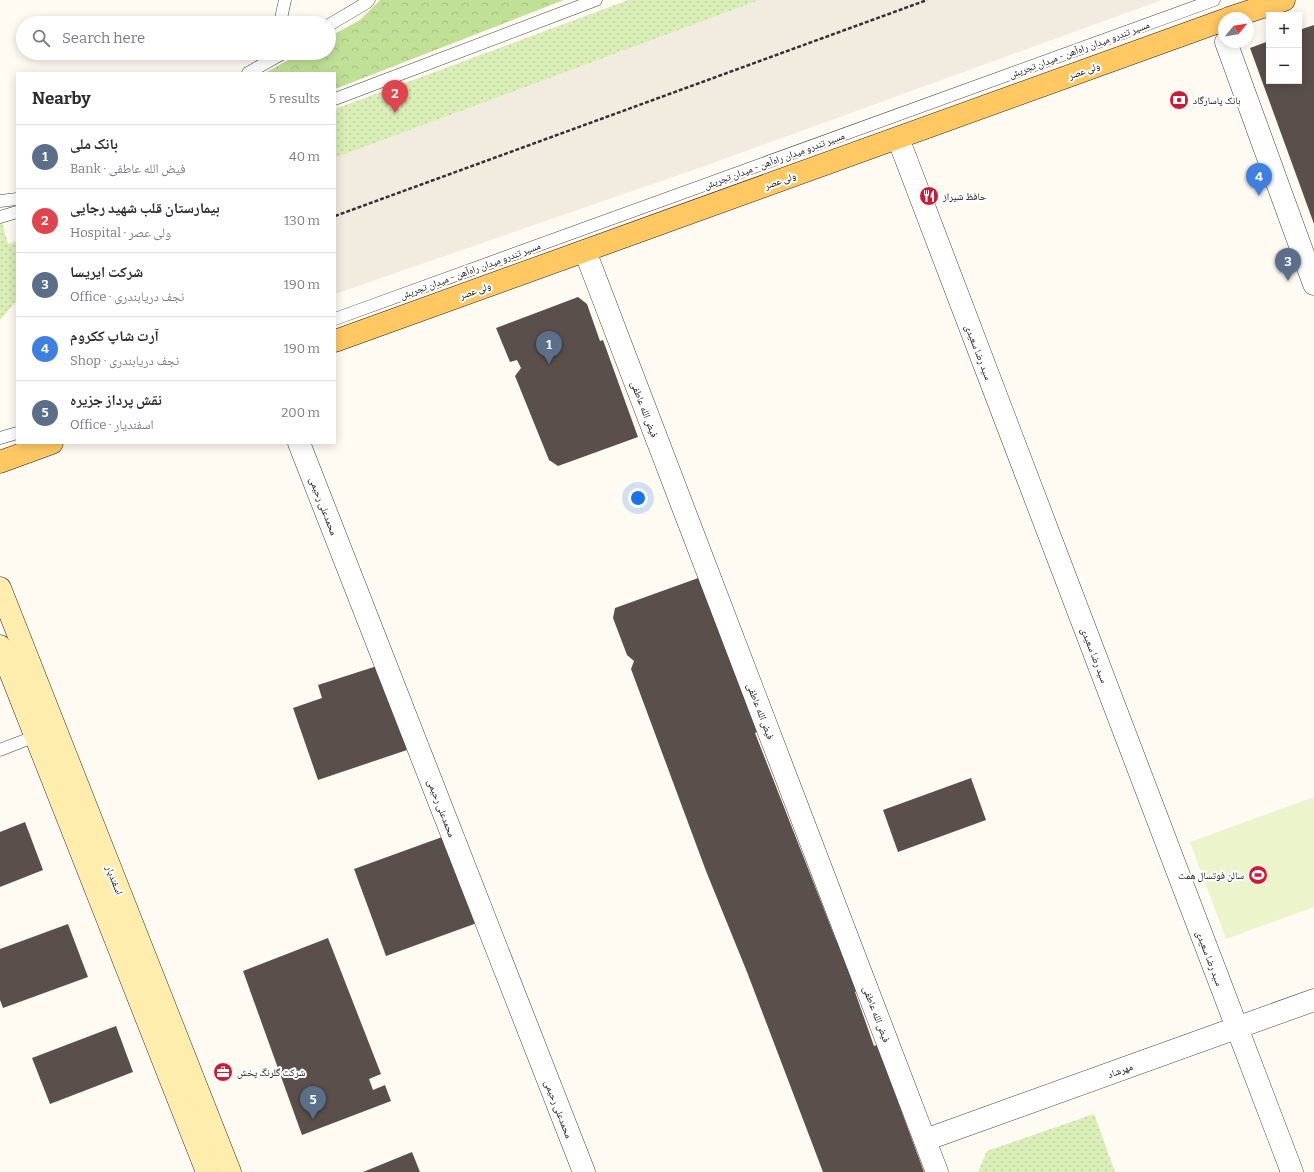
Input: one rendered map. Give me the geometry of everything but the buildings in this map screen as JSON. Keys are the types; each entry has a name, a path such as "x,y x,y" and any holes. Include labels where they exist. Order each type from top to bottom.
{"main road":[{"name":"ولی عصر","path":"1254,12 1284,0"},
{"name":"ولی عصر","path":"336,341 898,138 1218,26"},
{"path":"0,462 49,444"},
{"name":"اسفندیار","path":"0,588 230,1172"},
{"path":"0,646 207,1172"}],"street":[{"path":"1228,48 1314,284"},
{"name":"سید رضا سعیدی","path":"898,138 1292,1172"},
{"name":"فیض الله عاطفی","path":"585,251 937,1172"},
{"name":"محمدعلی رحیمی","path":"299,444 584,1172"},
{"name":"مهرشاد","path":"925,1140 1314,1000"}],"lane":[{"path":"282,16 285,0"},
{"path":"336,22 369,0"},
{"path":"336,99 596,0"},
{"name":"مسیر تندرو میدان راه‌آهن - میدان تجریش","path":"336,319 1214,0"},
{"path":"249,72 267,60"},
{"path":"0,201 16,199"},
{"path":"0,218 16,212"},
{"path":"0,438 16,433"},
{"path":"0,750 36,736"}],"path":[{"path":"336,216 927,0"}],"green space":[{"path":"380,0 564,0 336,89 336,72 267,72 288,60 336,60 336,33 360,20"},
{"path":"628,0 760,0 336,158 336,109"},
{"path":"2,223 8,244 16,241 16,301 0,320 0,224"},
{"name":"سالن فوتسال همت","path":"1314,797 1314,907 1226,939 1190,842"},
{"path":"1094,1114 1115,1172 978,1172 987,1151"}],"shaded area":[{"path":"760,0 1162,0 699,168 336,294 336,158"}],"place":[{"name":"بانک پاسارگاد","path":"1179,100"},
{"name":"بیمارستان قلب شهید رجایی","path":"395,113"},
{"name":"حافظ شیراز","path":"929,196"},
{"name":"آرت شاپ ککروم","path":"1259,196"},
{"name":"شرکت ایریسا","path":"1288,281"},
{"name":"بانک ملی","path":"549,364"},
{"name":"سالن فوتسال همت","path":"1258,875"},
{"name":"شرکت گلرنگ پخش","path":"223,1072"},
{"name":"نقش پرداز جزیره","path":"313,1119"}]}
